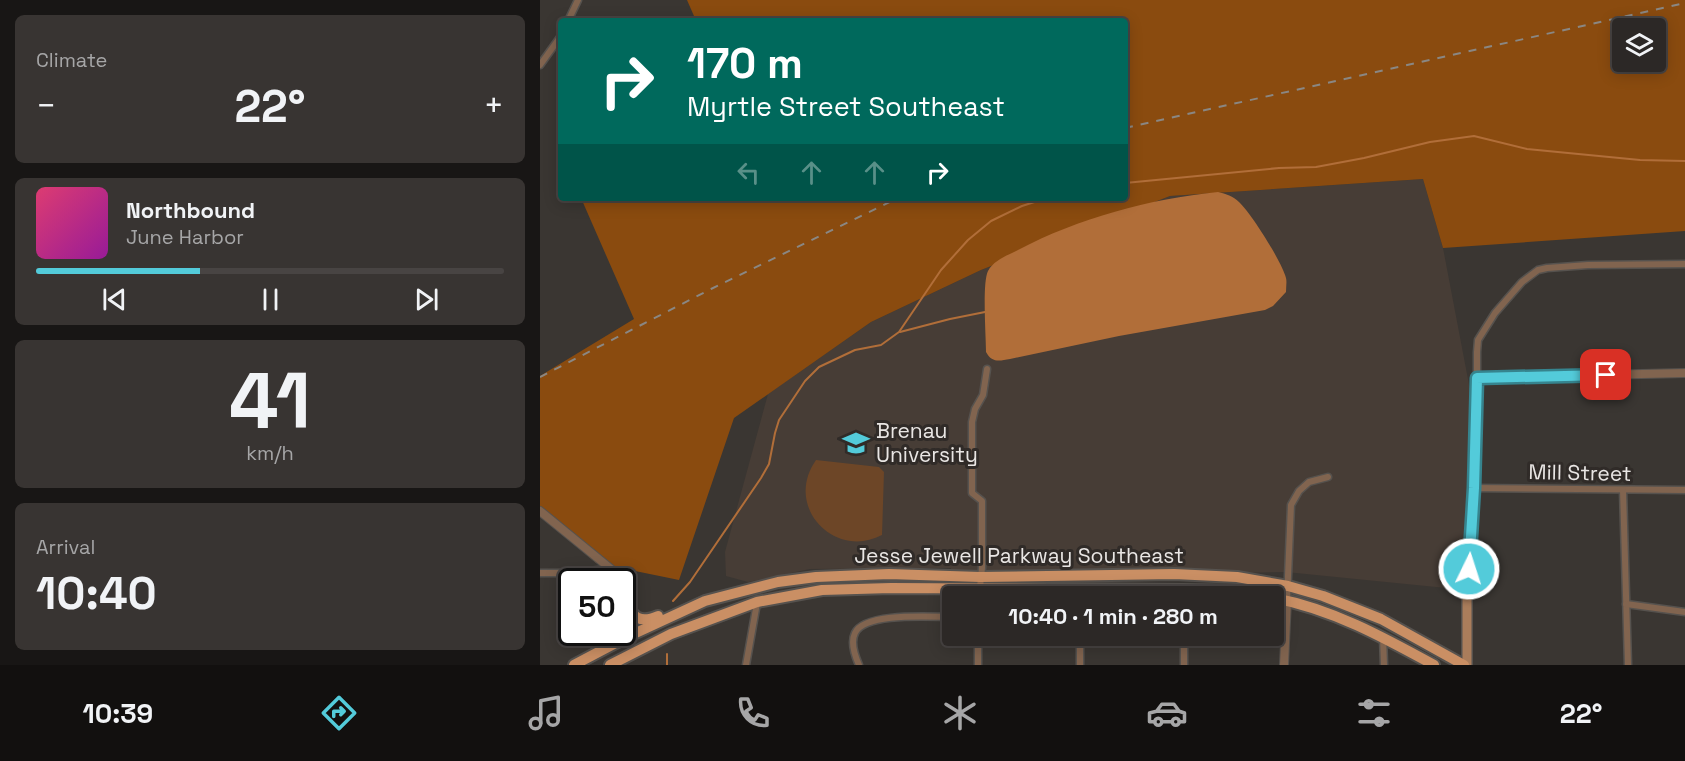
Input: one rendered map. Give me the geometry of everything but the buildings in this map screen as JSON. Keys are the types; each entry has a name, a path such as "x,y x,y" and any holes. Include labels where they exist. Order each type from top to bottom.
{"main road":[{"path":"1466,665 1467,589 1474,488"},
{"name":"Jesse Jewell Parkway Southeast","path":"636,633 705,601 778,582 816,577 889,574 980,577 1174,574 1237,577 1288,586 1323,596 1381,619 1466,665"},
{"name":"Jesse Jewell Parkway Southeast","path":"610,665 671,634 757,602 822,590 891,588 942,591"},
{"name":"Jesse Jewell Parkway Southeast","path":"1284,599 1326,611 1383,637 1434,665"},
{"path":"636,616 649,620 672,610 684,610"},
{"name":"Jesse Jewell Parkway Southeast","path":"574,665 610,646"}],"street":[{"path":"569,18 578,0"},
{"path":"540,65 558,40"},
{"path":"1474,488 1476,358 1479,340 1495,313 1522,282 1538,270 1547,268 1588,265 1685,264"},
{"path":"979,586 982,568 982,501 972,493 972,422 975,409 983,395 987,369"},
{"path":"1477,378 1685,373"},
{"path":"1284,665 1291,505 1299,491 1309,482 1328,477"},
{"name":"Mill Street","path":"1474,488 1685,490"},
{"path":"1623,490 1628,665"},
{"path":"540,512 610,568"},
{"path":"540,573 558,573"},
{"path":"746,665 757,602"},
{"path":"1626,604 1685,612"},
{"path":"859,665 853,648 853,638 855,632 865,623 886,618 942,617"},
{"path":"1383,637 1384,665"},
{"path":"978,646 978,665"},
{"path":"1080,646 1080,665"},
{"path":"1184,646 1184,665"}],"shaded area":[{"path":"687,0 1685,0 1685,231 1443,248 1423,179 1170,196 981,270 871,322 734,418 679,580 636,571 636,568 620,568 596,563 540,513 540,376 634,319 582,201 1128,201 1128,18 692,18 694,16"},
{"path":"1423,179 1443,248 1475,416 1476,591 1286,572 951,579 951,568 810,569 748,582 726,576 725,552 768,394 871,322 981,270 1170,196"},
{"path":"1218,192 1227,194 1239,202 1266,238 1279,261 1286,280 1286,292 1273,306 1265,310 1119,336 1006,360 996,360 988,356 986,352 985,286 988,271 997,261 1065,228 1090,219 1140,205"},
{"path":"816,460 879,467 884,472 882,535 864,541 847,540 832,535 819,524 810,511 806,495 807,478"}],"waterway":[{"path":"1128,183 1279,168 1316,167 1430,142 1474,136 1527,149 1640,160 1685,161"},
{"path":"673,601 690,582 761,478 769,464 779,420 805,381 819,367 855,350 881,345 899,332 941,270 968,240 991,221 1038,201"},
{"path":"900,332 985,312"},
{"path":"667,654 667,665"}],"railway":[{"path":"1128,127 1685,3"},
{"path":"540,377 711,289 892,201"}],"place":[{"name":"Brenau University","path":"856,443"}],"route":[{"path":"1469,569 1477,378 1606,375"}]}
